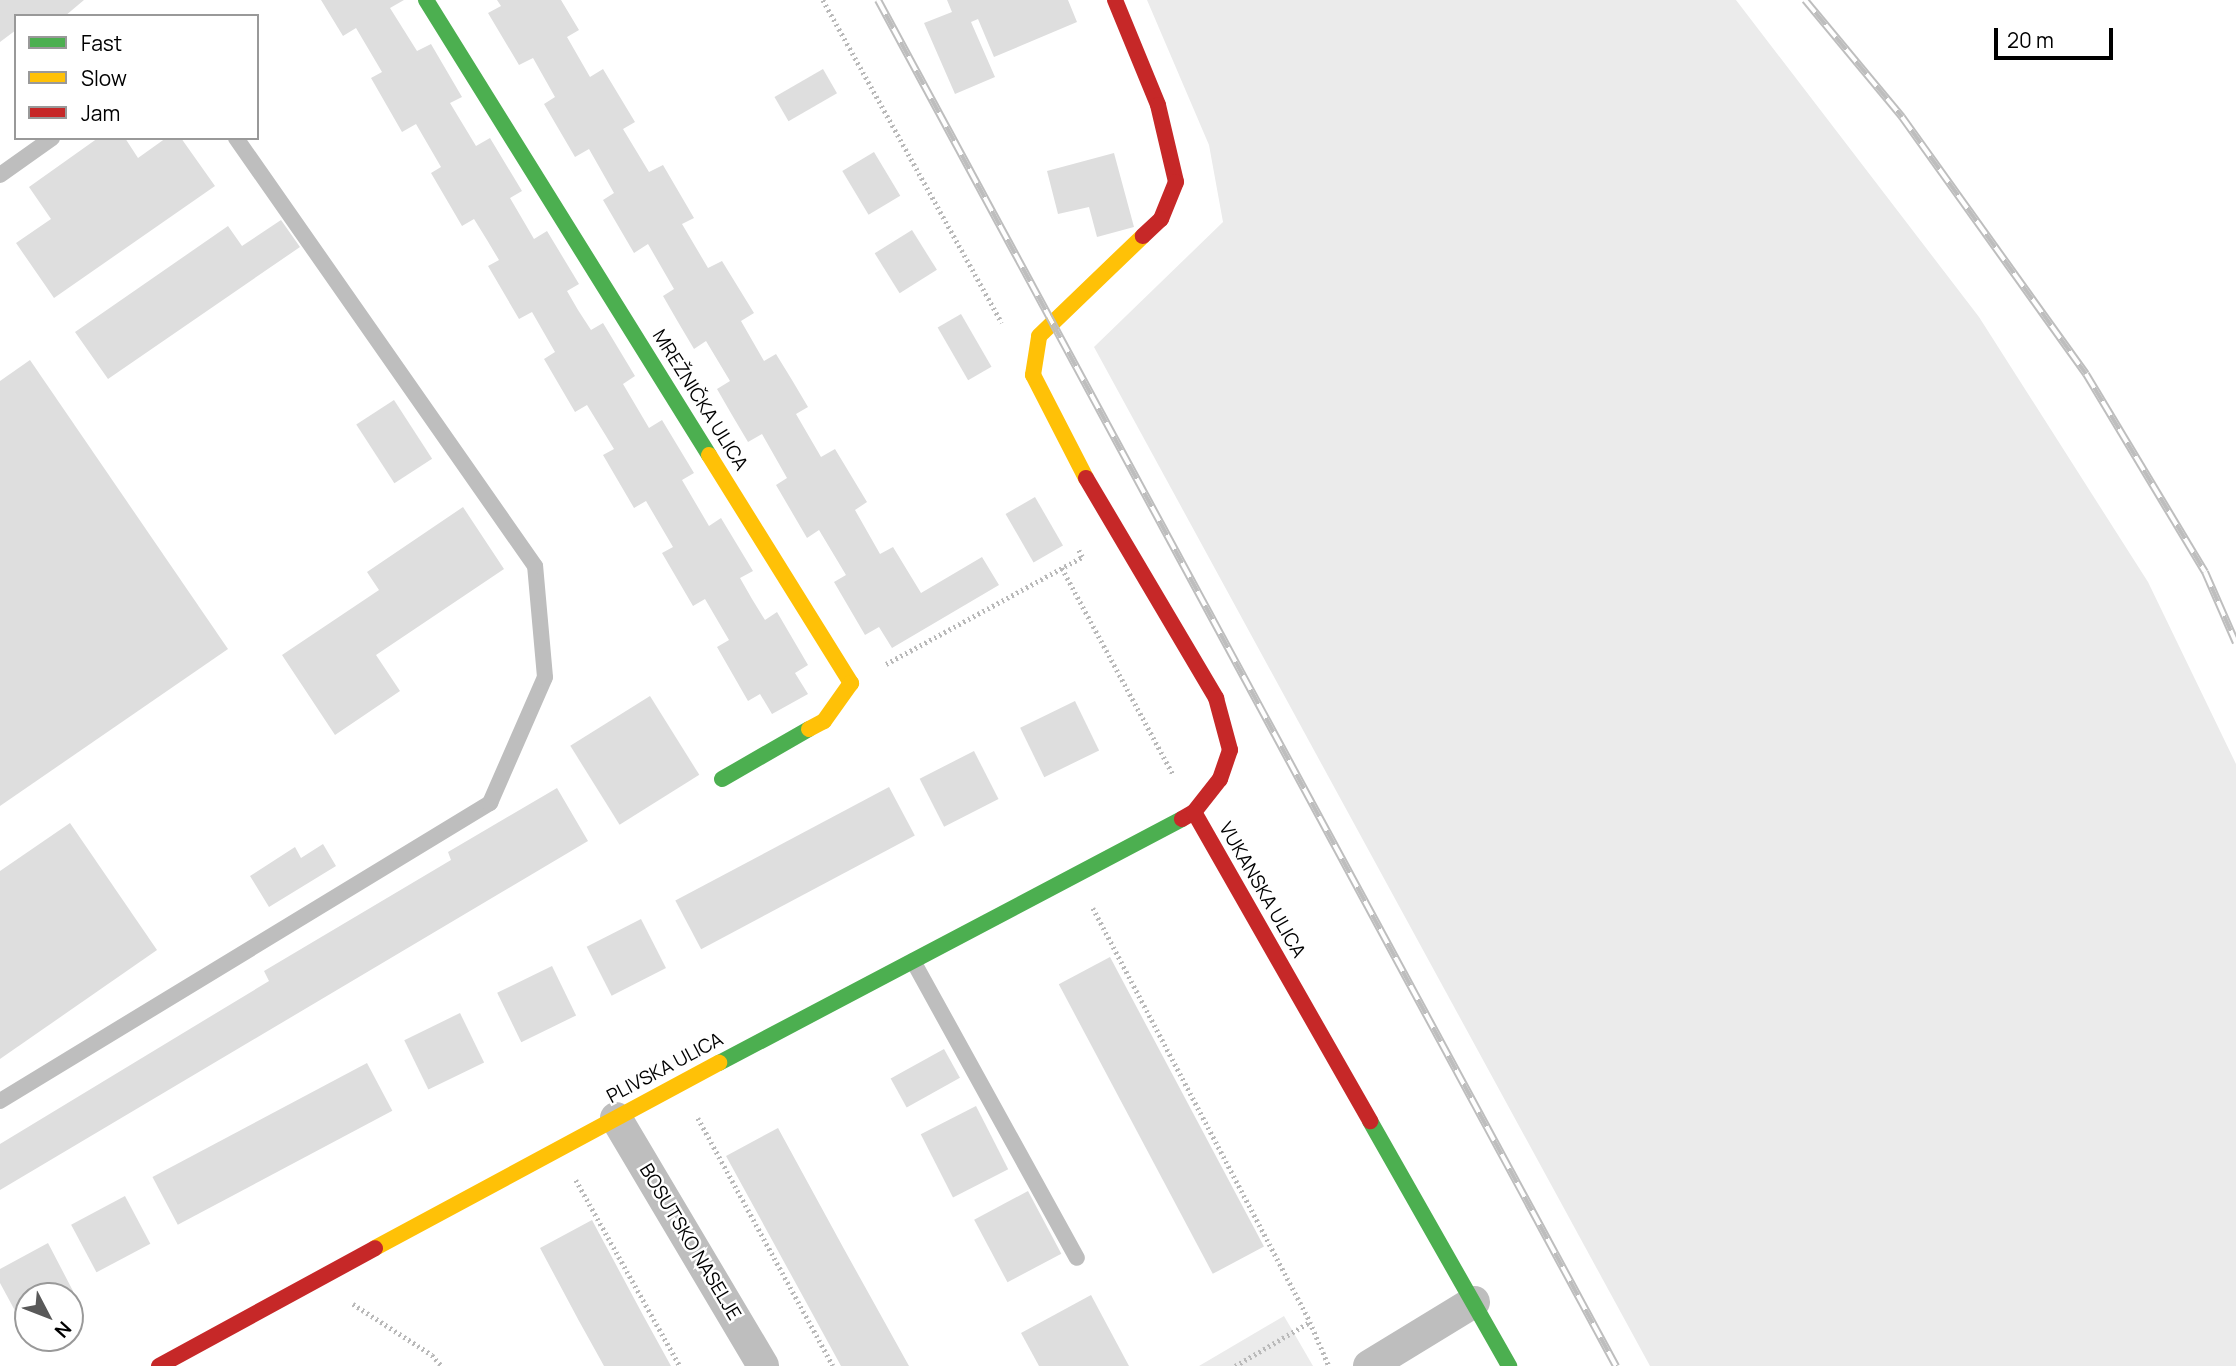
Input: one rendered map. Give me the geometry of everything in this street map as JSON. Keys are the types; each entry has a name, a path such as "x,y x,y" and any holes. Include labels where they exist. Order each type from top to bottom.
{"street":[{"name":"MREŽNIČKA ULICA","path":"426,0 851,683"},
{"path":"1032,358 1039,336 1053,319 1125,258 1161,219 1175,182 1158,105 1115,0"},
{"name":"VUKANSKA ULICA","path":"1032,358 1033,375 1079,467 1216,698 1230,750 1220,779 1194,813 1509,1366"},
{"path":"722,779 824,721 851,683"},
{"name":"PLIVSKA ULICA","path":"159,1366 558,1148 1194,813"},
{"name":"BOSUTSKO NASELJE","path":"616,1118 763,1366"},
{"path":"1368,1366 1474,1302"}],"lane":[{"path":"0,175 49,140"},
{"path":"0,1101 490,803 545,677 535,566 237,140"},
{"path":"913,961 1077,1258"}],"path":[{"path":"823,0 1005,329 1032,358"},
{"path":"851,683 1082,557 1076,545"},
{"path":"1062,568 1194,813"},
{"path":"1076,875 1310,1322 1329,1366"},
{"path":"679,1085 833,1366"},
{"path":"558,1148 680,1366"},
{"path":"317,1281 432,1355 442,1366"},
{"path":"1235,1366 1310,1322"}],"shaded area":[{"path":"1147,0 1736,0 1979,317 2148,582 2236,764 2236,1366 1650,1366 1094,347 1223,222 1209,145"},
{"path":"1284,1316 1313,1366 1199,1366"}],"building":[{"path":"0,0 84,0 67,14 14,14 14,32 0,42"},
{"path":"321,0 404,0 390,8 417,51 431,44 462,97 450,103 476,146 490,138 522,191 510,198 534,239 547,231 579,284 567,291 578,310 591,330 603,323 635,376 623,384 649,428 662,420 694,473 682,480 709,526 721,518 753,571 740,578 752,599 765,620 777,612 808,665 795,673 808,694 772,714 760,694 748,701 717,647 729,640 705,599 693,606 662,553 673,547 646,501 634,508 603,455 614,449 587,405 575,412 544,359 555,352 532,312 519,319 488,266 499,260 474,219 462,226 431,173 441,167 416,124 402,132 371,78 382,72 356,28 343,36"},
{"path":"497,0 561,0 579,30 567,37 590,77 603,69 635,122 623,129 649,172 663,165 694,218 682,224 708,268 722,261 754,313 741,321 764,361 776,354 808,407 796,414 821,457 835,449 867,502 855,510 880,554 893,547 921,593 982,557 999,585 892,648 879,627 865,635 834,582 846,575 819,530 807,538 776,485 787,478 762,434 748,442 717,389 730,381 706,341 694,349 663,296 674,289 648,244 634,253 603,200 614,193 589,149 575,157 544,104 555,97 533,58 519,65 488,13 501,6"},
{"path":"947,0 1068,0 1077,22 994,57 978,19 971,22 995,77 955,94 924,23 952,12"},
{"path":"823,69 837,93 789,121 775,97"},
{"path":"95,140 126,140 138,158 163,140 182,140 215,186 54,298 16,243 51,219 29,187"},
{"path":"874,152 900,196 869,215 842,171"},
{"path":"1114,153 1134,227 1097,237 1089,207 1058,214 1047,171"},
{"path":"281,220 300,247 108,379 75,332 228,226 242,246"},
{"path":"912,230 937,270 900,293 875,253"},
{"path":"961,314 992,367 968,380 938,328"},
{"path":"30,360 228,649 0,806 0,381"},
{"path":"394,400 432,459 394,483 356,425"},
{"path":"1035,497 1063,545 1034,562 1006,514"},
{"path":"463,507 504,569 376,655 400,691 335,735 282,655 379,590 367,572"},
{"path":"650,696 699,775 620,825 570,746"},
{"path":"1075,701 1099,750 1044,777 1020,728"},
{"path":"974,751 999,799 944,827 920,779"},
{"path":"889,787 915,836 701,949 675,901"},
{"path":"557,788 588,841 0,1190 0,1144 269,981 264,971 451,860 448,852"},
{"path":"70,823 157,950 0,1059 0,871"},
{"path":"323,844 336,866 269,907 250,876 295,847 301,858"},
{"path":"641,919 666,968 612,996 587,947"},
{"path":"1110,957 1264,1247 1213,1274 1059,984"},
{"path":"552,966 576,1015 521,1042 497,993"},
{"path":"460,1013 484,1062 428,1090 404,1040"},
{"path":"944,1049 960,1078 907,1107 891,1079"},
{"path":"367,1063 392,1111 178,1225 152,1177"},
{"path":"976,1106 1008,1169 953,1197 921,1134"},
{"path":"778,1128 909,1366 841,1366 726,1156"},
{"path":"1028,1191 1061,1254 1007,1282 974,1220"},
{"path":"125,1196 150,1244 96,1272 71,1225"},
{"path":"592,1220 671,1366 604,1366 579,1321 540,1248"},
{"path":"48,1243 68,1282 14,1282 14,1309 0,1283 0,1269"},
{"path":"1091,1295 1129,1366 1039,1366 1021,1333"}],"railway":[{"path":"878,0 1616,1366"},
{"path":"1805,0 1902,117 2086,374 2205,572 2236,643"}],"traffic: fast":[{"path":"426,0 709,455"},
{"path":"722,779 809,729"},
{"path":"719,1063 1182,819"},
{"path":"1370,1121 1509,1366"}],"traffic: slow":[{"path":"1086,478 1033,375 1039,336 1143,236"},
{"path":"709,455 851,683 824,721 809,729"},
{"path":"375,1248 719,1063"}],"traffic: jam":[{"path":"1115,0 1158,105 1176,182 1161,219 1143,236"},
{"path":"1086,478 1216,698 1230,750 1220,779 1194,812 1182,819"},
{"path":"1194,812 1370,1121"},
{"path":"159,1366 375,1248"}]}
